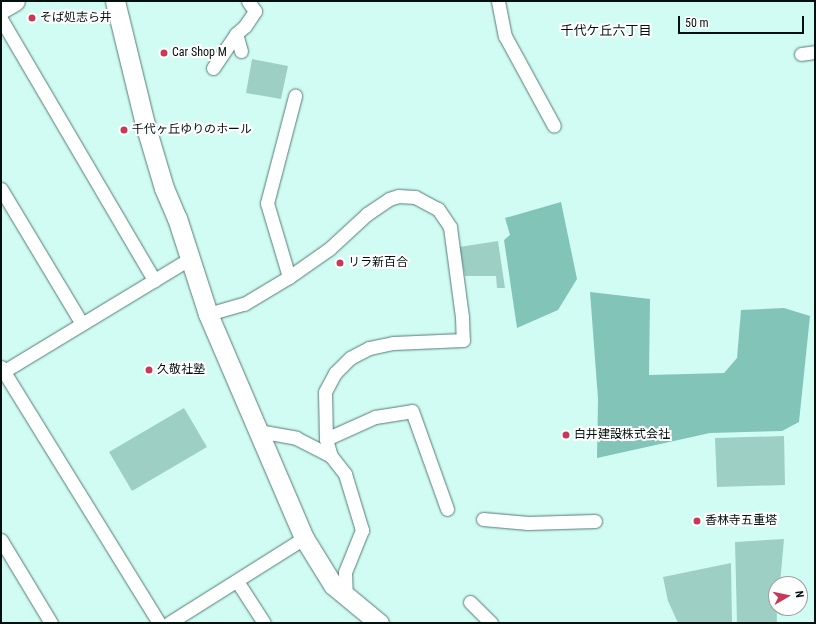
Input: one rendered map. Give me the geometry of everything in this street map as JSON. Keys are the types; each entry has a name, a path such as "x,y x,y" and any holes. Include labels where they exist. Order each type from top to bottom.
{"street":[{"path":"1,9 15,1"},
{"path":"115,1 145,124 164,188 177,218 208,314 304,538 324,574 346,596 379,623"},
{"path":"498,1 505,36 554,126"},
{"path":"213,68 236,34 245,26 255,4"},
{"path":"1,19 154,280"},
{"path":"236,34 241,51"},
{"path":"801,54 815,52"},
{"path":"289,277 267,203 295,96"},
{"path":"1,189 82,324"},
{"path":"208,314 244,304 289,277 329,249 367,214 398,196 415,197 438,209 450,227 462,317 463,340 415,344 392,343 369,348 350,358 335,373 325,392 326,439 331,456 345,474 362,530 345,572 346,596"},
{"path":"159,623 2,370 82,324 189,259"},
{"path":"326,439 375,417 412,411 447,510"},
{"path":"258,431 296,438 331,456"},
{"path":"483,519 528,523 595,521"},
{"path":"169,623 304,538"},
{"path":"1,540 48,622"},
{"path":"237,581 264,623"},
{"path":"470,602 491,623"}],"green space":[{"path":"252,59 288,66 281,99 246,93"},
{"path":"561,202 577,279 558,310 517,328 504,240 510,235 505,218"},
{"path":"498,241 505,288 497,288 496,276 465,276 459,247"},
{"path":"590,292 650,299 649,375 724,373 737,358 741,310 784,308 810,316 799,422 782,431 710,433 597,458 598,399"},
{"path":"184,408 207,447 132,491 109,452"},
{"path":"784,436 785,485 717,487 715,438"},
{"path":"784,539 781,576 768,576 768,616 777,616 777,623 737,623 735,542"},
{"path":"731,563 732,623 678,623 668,601 663,577"}],"place":[{"name":"そば処志ら井","path":"32,18"},
{"name":"Car Shop M","path":"164,53"},
{"name":"千代ヶ丘ゆりのホール","path":"124,130"},
{"name":"リラ新百合","path":"340,263"},
{"name":"久敬社塾","path":"149,370"},
{"name":"白井建設株式会社","path":"566,435"},
{"name":"香林寺五重塔","path":"697,521"}],"district":[{"name":"千代ケ丘六丁目","path":"606,31"}]}
